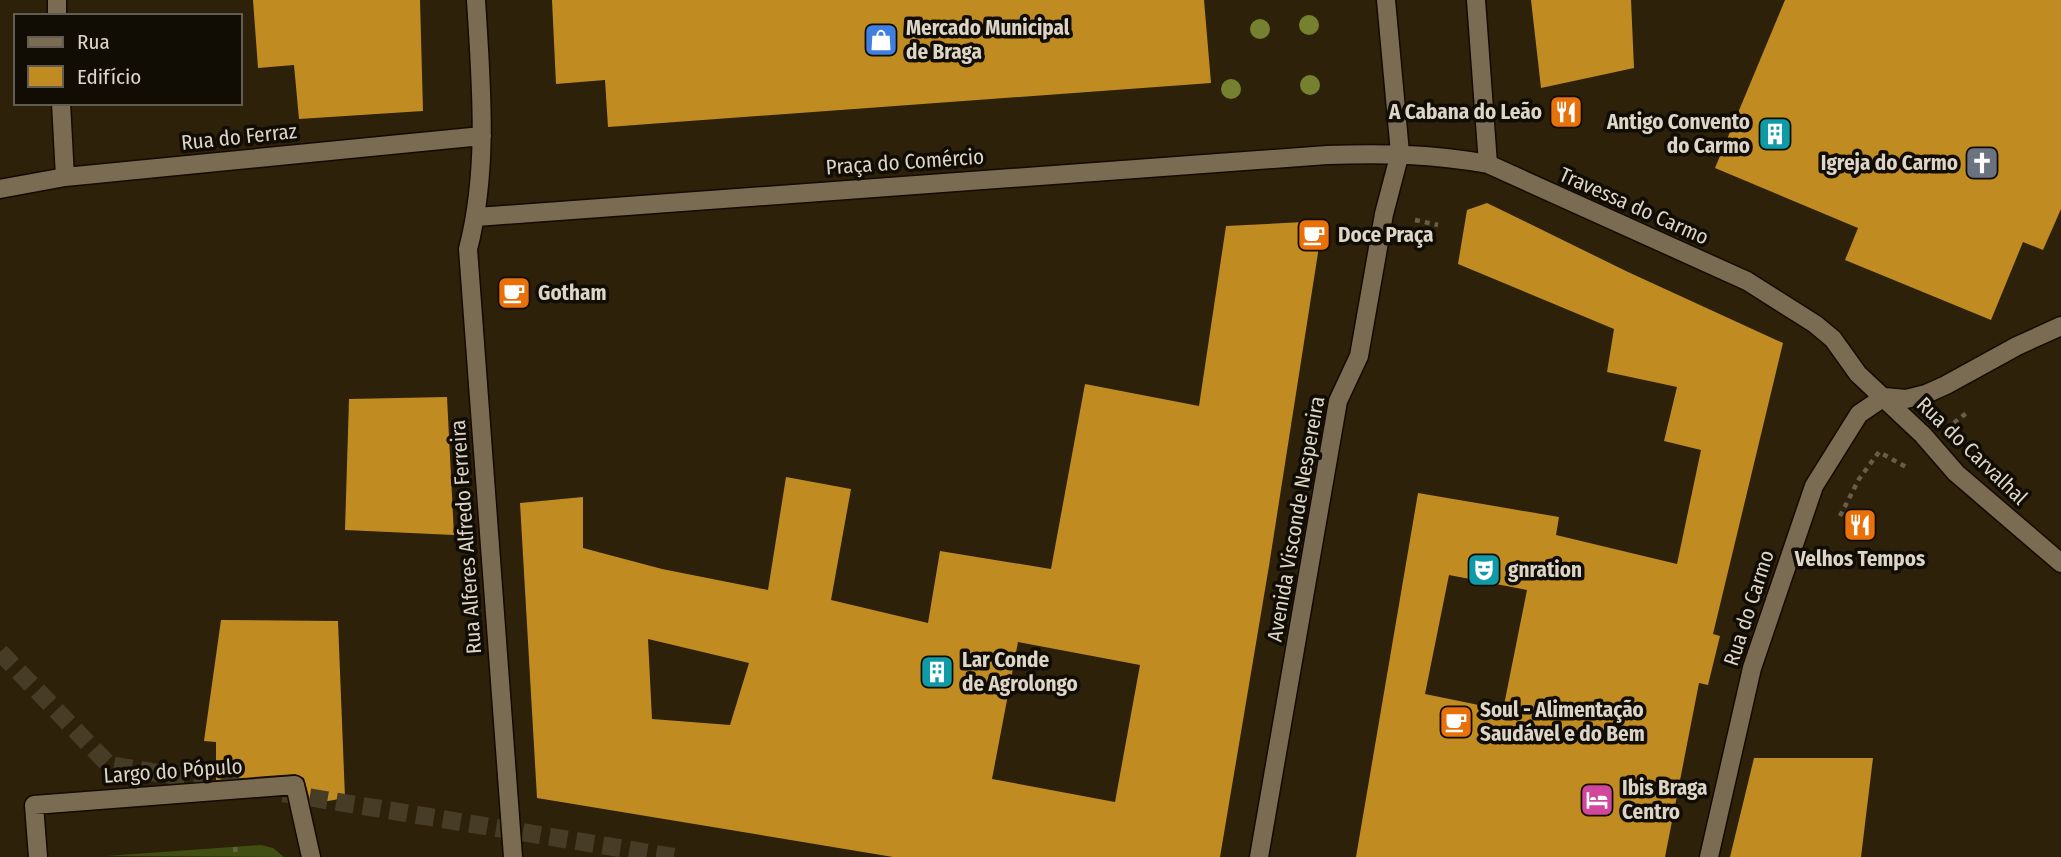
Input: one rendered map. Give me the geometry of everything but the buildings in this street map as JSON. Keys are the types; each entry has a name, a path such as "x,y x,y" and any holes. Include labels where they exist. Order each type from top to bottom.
{"street":[{"path":"476,0 482,135 477,216"},
{"path":"1385,0 1400,153"},
{"path":"1476,0 1488,164"},
{"path":"61,105 65,177"},
{"name":"Rua do Ferraz","path":"0,189 65,177 482,135"},
{"name":"Travessa do Carmo","path":"1400,153 1450,157 1488,164 1747,281 1815,324 1833,339 1858,374 1884,397"},
{"name":"Praça do Comércio","path":"477,216 1313,156 1400,153"},
{"name":"Avenida Visconde Nespereira","path":"1259,857 1338,401 1359,356 1384,214 1400,153"},
{"name":"Rua Alferes Alfredo Ferreira","path":"477,216 468,249 515,857"},
{"path":"1884,397 1906,399 1926,394 2061,326"},
{"name":"Rua do Carvalhal","path":"1884,397 1923,435 1956,473 2061,563"},
{"name":"Rua do Carmo","path":"1709,857 1752,668 1814,486 1859,414 1884,397"},
{"name":"Largo do Pópulo","path":"38,857 34,804 295,785 311,857"}],"path":[{"path":"1411,219 1438,225"},
{"path":"234,847 236,857"}],"green space":[{"path":"261,845 273,848 284,857 106,856"}],"tunnel":[{"path":"0,652 109,765 238,786"},
{"path":"283,793 674,857"}],"place":[{"name":"Mercado Municipal de Braga","path":"881,40"},
{"name":"A Cabana do Leão","path":"1566,112"},
{"name":"Antigo Convento do Carmo","path":"1775,134"},
{"name":"Igreja do Carmo","path":"1982,163"},
{"name":"Doce Praça","path":"1314,235"},
{"name":"Gotham","path":"514,293"},
{"name":"Velhos Tempos","path":"1860,525"},
{"name":"gnration","path":"1484,570"},
{"name":"Lar Conde de Agrolongo","path":"937,672"},
{"name":"Soul - Alimentação Saudável e do Bem","path":"1456,722"},
{"name":"Ibis Braga Centro","path":"1597,800"}]}
